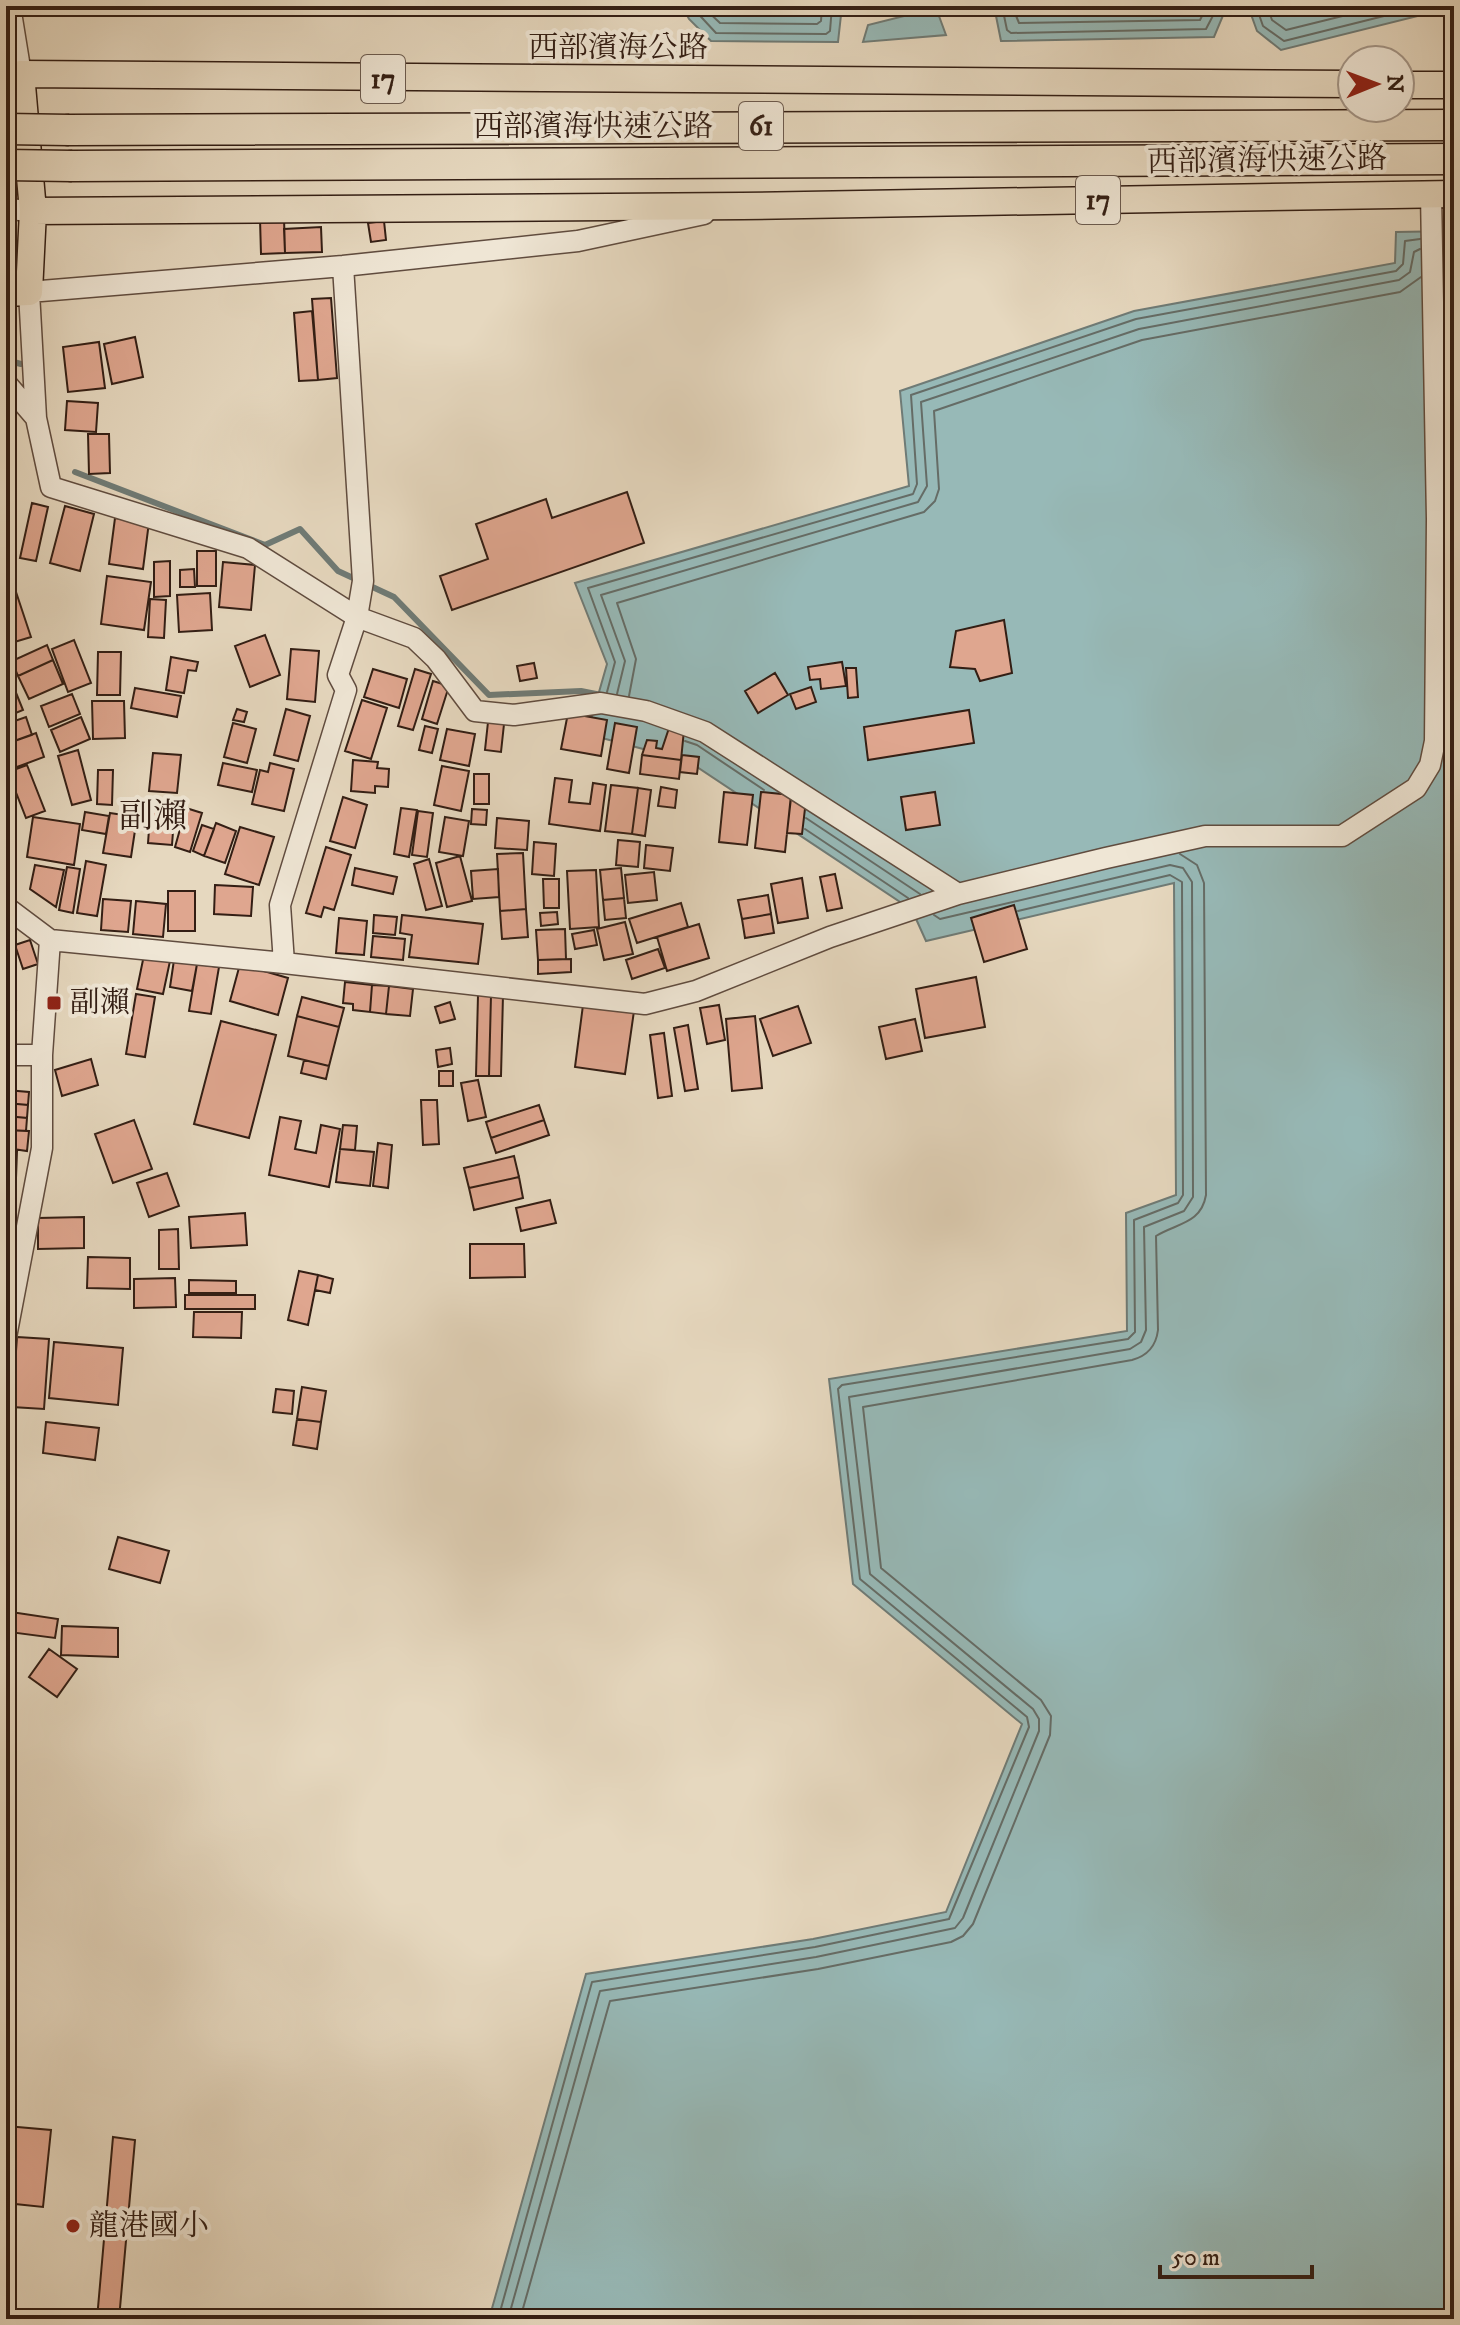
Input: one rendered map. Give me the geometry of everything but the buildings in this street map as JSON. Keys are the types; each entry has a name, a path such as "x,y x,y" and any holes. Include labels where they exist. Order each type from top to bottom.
{"highway":[{"name":"西部濱海快速公路","path":"6,129 1454,125"},
{"name":"西部濱海快速公路","path":"6,165 1454,159"}],"main road":[{"name":"西部濱海公路","path":"14,74 1336,84"},
{"path":"14,74 33,211 17,292"},
{"path":"1416,85 1454,85"},
{"name":"17","path":"33,211 742,206 1442,194"}],"street":[{"path":"10,6 14,74"},
{"path":"6,907 50,940 645,1004 696,991 830,937 958,894 1205,836 1342,836 1416,788 1430,765 1435,741 1442,194"},
{"path":"742,206 578,241 343,266 17,292 36,418 51,487 248,548 357,617 414,638 436,659 475,711 514,715 601,703 646,711 705,732 958,894"},
{"path":"6,209 33,211"},
{"path":"284,963 280,905 346,690 338,675 357,617 363,581 343,266"},
{"path":"6,383 36,418"},
{"path":"6,1337 42,1148 42,1055 50,940"},
{"path":"6,1055 42,1055"}],"water":[{"path":"682,6 842,6 838,42 711,41 689,19"},
{"path":"994,6 1227,6 1214,37 1001,41"},
{"path":"1248,6 1454,7 1281,50 1257,31"},
{"path":"936,8 946,35 863,42 868,25"},
{"path":"1454,231 1454,2319 489,2319 586,1974 813,1939 946,1912 1022,1724 853,1584 829,1379 1127,1331 1126,1213 1176,1195 1174,883 926,941 912,910 688,761 587,734 607,664 575,583 909,486 900,391 1134,311 1395,263 1396,232"}],"waterway":[{"path":"6,360 21,364"},
{"path":"75,472 265,545 300,529 338,571 394,597 489,695 581,691 601,695"}],"place":[{"name":"副瀨","path":"54,1003"},
{"name":"龍港國小","path":"73,2226"}],"district":[{"name":"副瀨","path":"153,817"}]}
